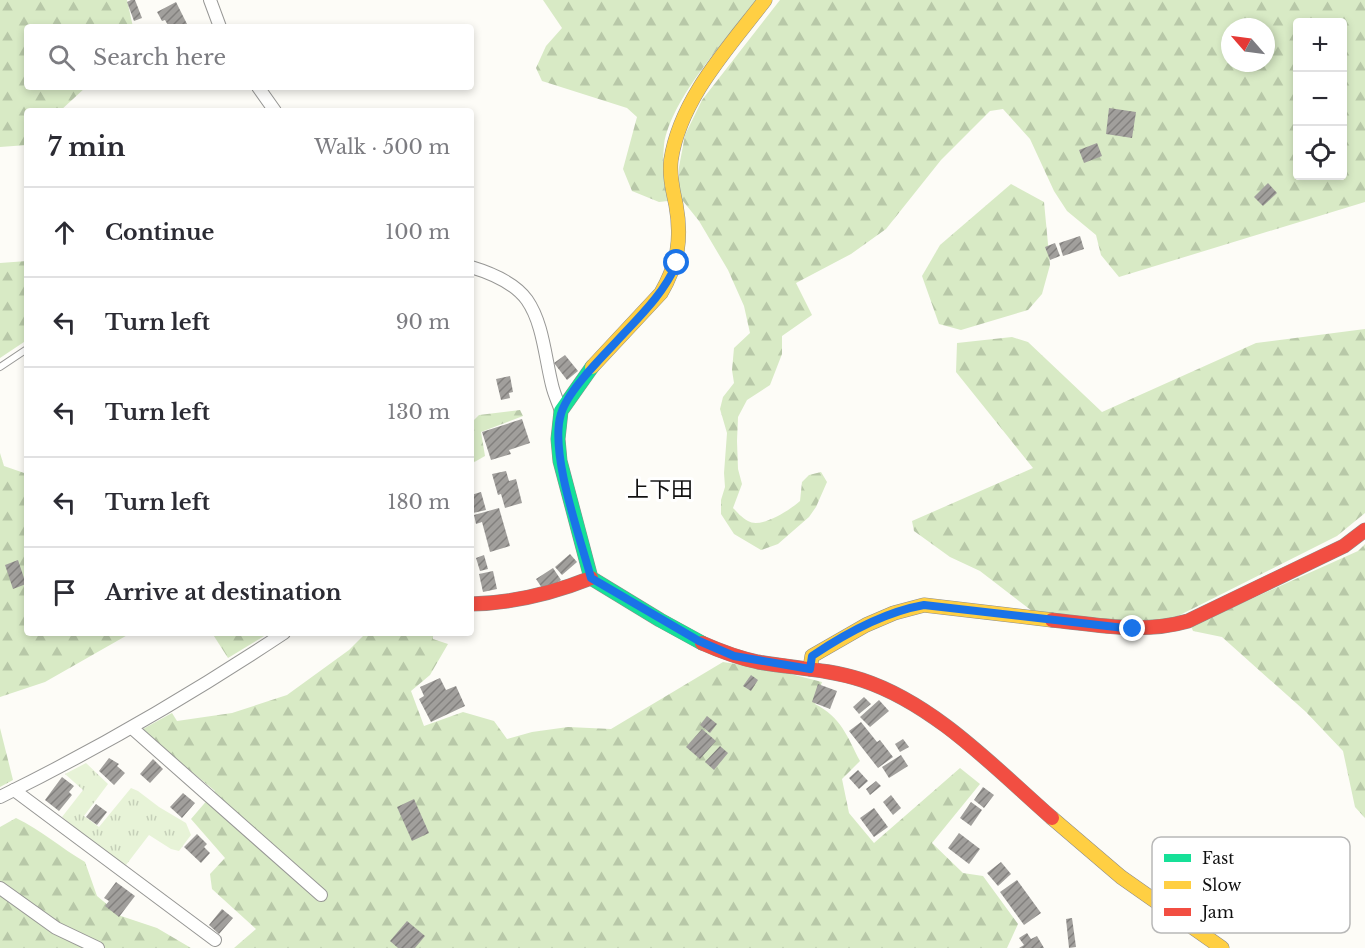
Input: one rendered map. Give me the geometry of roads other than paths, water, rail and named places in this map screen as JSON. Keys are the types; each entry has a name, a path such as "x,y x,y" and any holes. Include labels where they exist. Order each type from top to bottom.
{"street":[{"path":"210,0 219,24"},
{"path":"561,411 587,372 661,293 670,278 677,263 680,243 680,226 671,180 671,158 680,127 698,93 730,45 765,0"},
{"path":"260,90 273,108"},
{"path":"474,268 502,279 516,288 526,299 536,317 552,387 561,411 558,439 560,461 591,578 708,645 734,656 836,673 871,682 906,698 936,717 1121,877 1152,899"},
{"path":"810,669 812,656 834,641 903,609 924,605 1133,629 1167,627 1188,621 1344,546 1365,530"},
{"path":"474,604 520,602 556,593 591,578"},
{"path":"0,797 132,728 279,636"},
{"path":"132,728 321,895"},
{"path":"14,790 215,940"},
{"path":"0,888 56,928 98,948"},
{"path":"1201,933 1222,948"}],"lane":[{"path":"0,367 24,351"}],"district":[{"name":"上下田","path":"660,489"}]}
